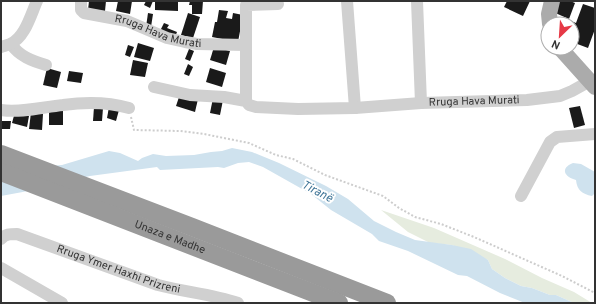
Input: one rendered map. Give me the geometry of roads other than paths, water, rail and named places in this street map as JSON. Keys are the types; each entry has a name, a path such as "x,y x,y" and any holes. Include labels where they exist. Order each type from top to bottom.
{"highway":[{"name":"Unaza e Madhe","path":"2,160 132,204 387,303"},
{"name":"Unaza e Madhe","path":"2,160 101,210 339,303"}],"main road":[{"path":"549,16 552,1"},
{"path":"567,56 592,84"}],"street":[{"path":"6,45 18,39 23,33 37,1"},
{"name":"Rruga Hava Murati","path":"81,1 81,10 88,15 127,22 167,38 197,44 246,45"},
{"path":"347,1 356,108"},
{"path":"417,1 421,103"},
{"path":"246,101 246,5 278,4"},
{"path":"6,45 25,57 46,65"},
{"name":"Rruga Hava Murati","path":"154,87 190,95 224,97 246,101 250,105 256,107 280,109 356,108 421,103 527,100 550,98 592,84"},
{"path":"1,110 38,109 88,103 119,105 129,108"},
{"path":"521,196 550,142 557,137 595,134"},
{"name":"Rruga Ymer Haxhi Prizreni","path":"1,239 3,236 9,234 17,234 158,285 238,303"},
{"path":"1,268 62,303"}],"water":[{"name":"Tiranë","path":"232,148 252,152 279,163 326,186 348,199 374,221 396,232 415,240 471,249 488,260 492,269 505,278 521,286 532,288 550,295 556,295 574,303 525,303 500,293 467,276 458,275 408,251 379,241 372,234 331,210 311,194 263,167 249,162 238,163 224,168 160,170 157,167 90,176 1,196 1,181 24,168 62,165 109,151 120,153 138,161 153,154 166,156 194,155"},
{"path":"573,163 581,164 595,172 595,193 592,196 581,191 576,180 566,175 566,167"}]}
